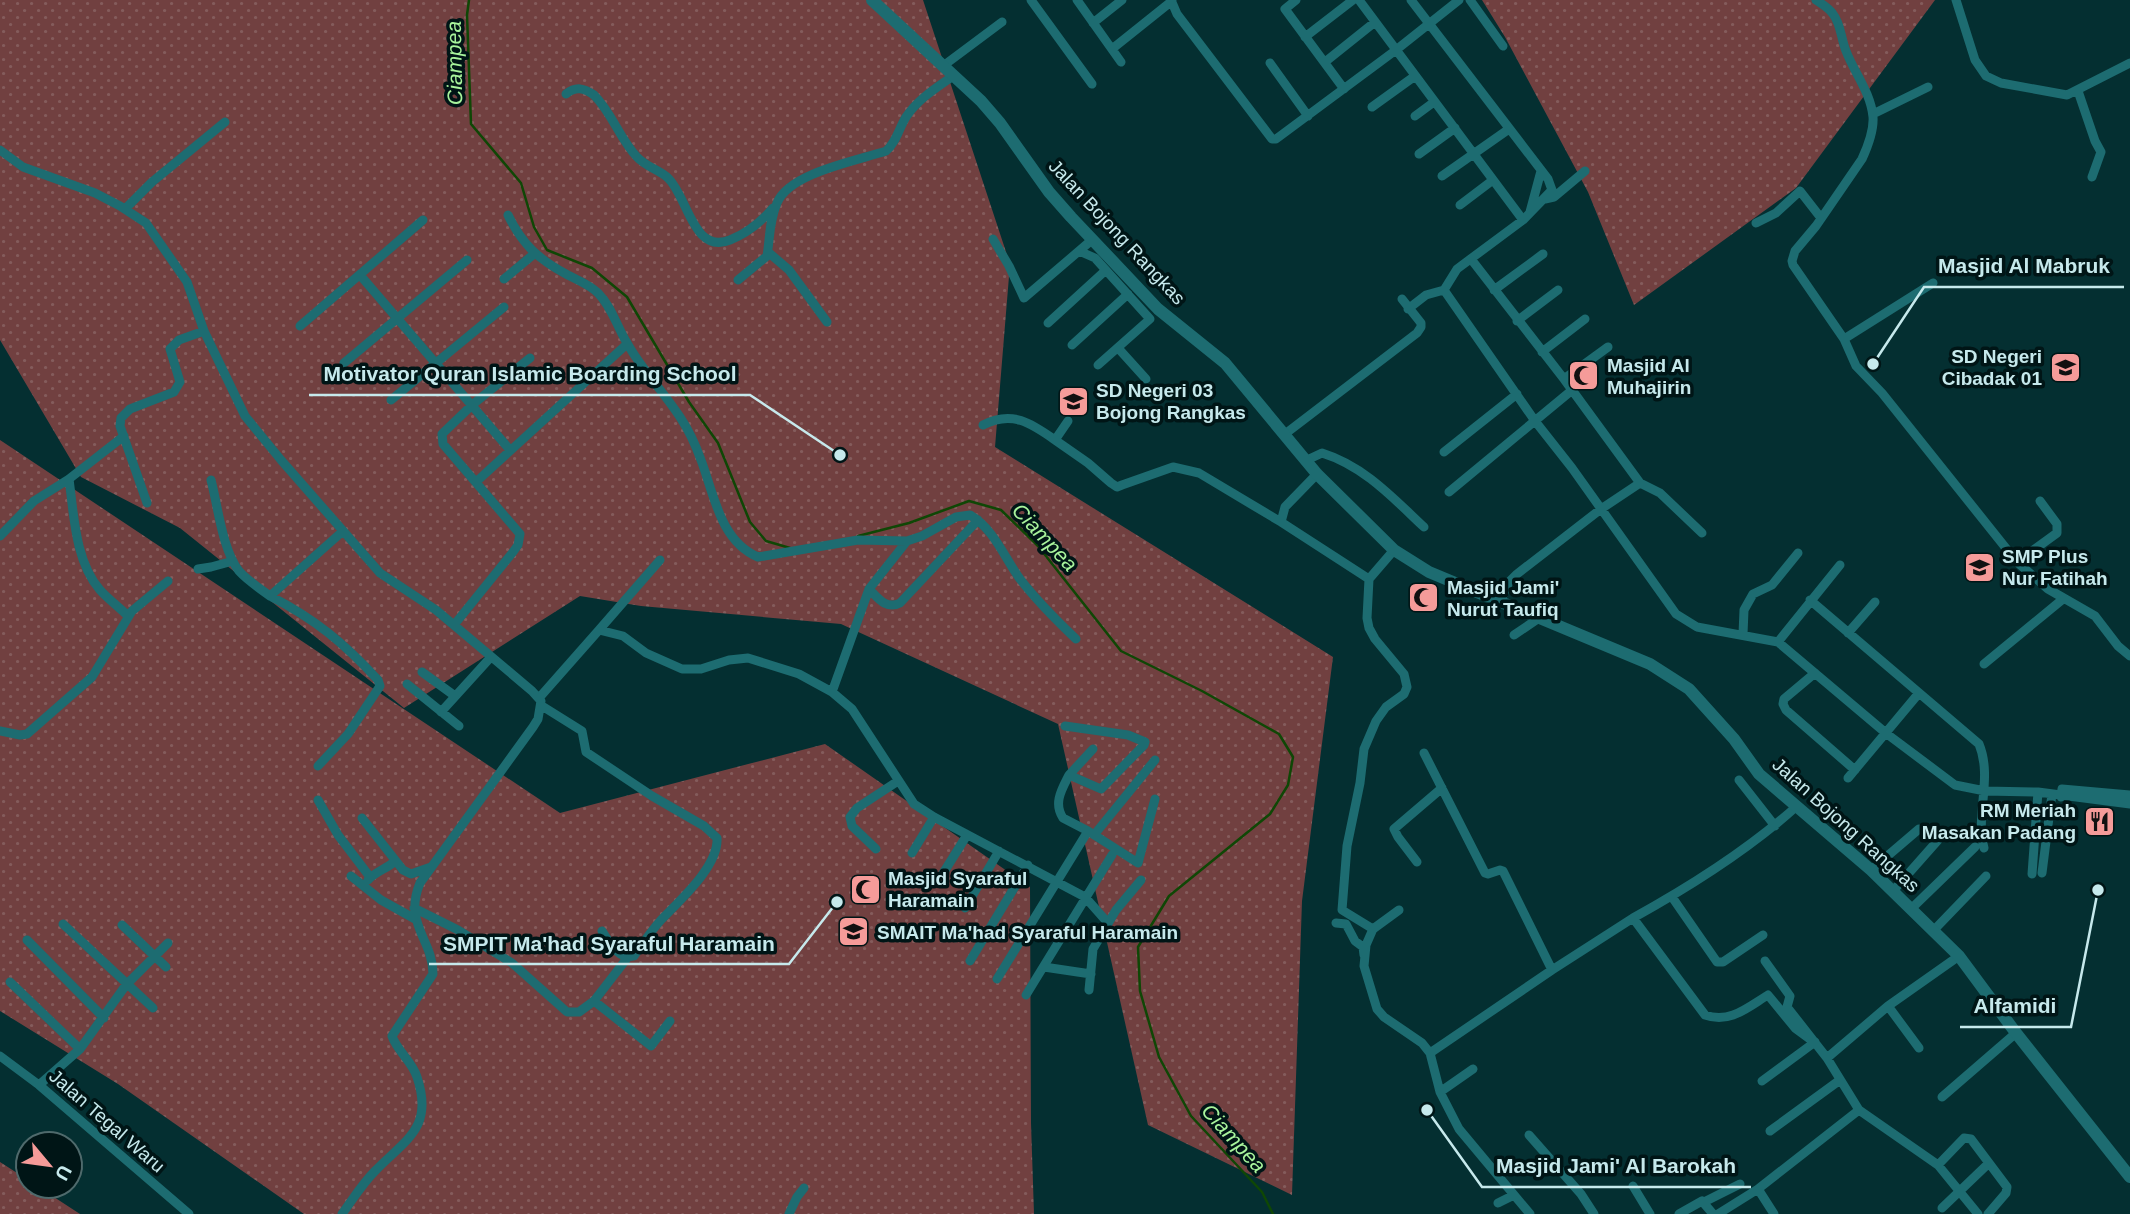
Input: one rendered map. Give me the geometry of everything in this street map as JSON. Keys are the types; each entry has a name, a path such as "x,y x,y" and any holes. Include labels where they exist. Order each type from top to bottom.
{"main road":[{"name":"Jalan Bojong Rangkas","path":"872,0 993,115 1049,192 1158,309 1200,340 1225,363 1317,474 1394,550 1429,572 1650,664 1678,681 1700,701 1759,774 1871,870 1959,956 2130,1178"}],"street":[{"path":"1031,0 1093,84"},
{"path":"1077,0 1121,62"},
{"path":"1093,23 1122,0"},
{"path":"1296,0 1284,9 1344,89"},
{"path":"1305,37 1353,0"},
{"path":"1359,0 1493,180 1526,217"},
{"path":"1408,309 1426,295 1444,290 1452,274 1526,217 1552,190 1548,179 1411,0"},
{"path":"1112,49 1172,1 1177,14 1269,136 1276,139 1459,0"},
{"path":"1470,0 1503,46"},
{"path":"1818,0 1837,21 1846,51 1863,84 1873,114 1867,148 1821,218 1795,251 1791,261 1844,339 1857,366 2017,562 2038,582 2063,599 2095,615 2118,646 2130,656"},
{"path":"1956,0 1975,60 1986,76 2001,83 2067,95 2130,63"},
{"path":"943,66 1002,22"},
{"path":"1325,62 1375,22"},
{"path":"1270,63 1308,116"},
{"path":"566,94 577,88 594,95 637,157 648,167 670,179 698,231 710,242 720,244 741,235 761,221 796,181 886,151 893,144 912,109 932,90 953,76"},
{"path":"1372,107 1415,76"},
{"path":"1873,114 1928,87"},
{"path":"2078,91 2101,152 2092,177"},
{"path":"1415,116 1434,102"},
{"path":"125,209 152,182 225,122"},
{"path":"1419,154 1455,128"},
{"path":"1442,176 1508,129"},
{"path":"0,150 30,170 95,193 146,223 187,282 204,331 245,416 384,577 436,610 541,702 582,731 586,752 704,826 717,838 716,848 707,866 690,891 662,919 634,956 618,953 602,931"},
{"path":"1526,217 1541,171"},
{"path":"1544,200 1554,197 1585,171"},
{"path":"1461,205 1493,180"},
{"path":"1756,223 1776,213 1800,191 1821,218"},
{"path":"738,279 765,260 776,204"},
{"path":"508,215 521,239 534,254 596,290 604,299 626,344 680,418 701,459 713,500 731,535 748,553 758,557 858,540 907,541 964,514 988,528 1022,581 1076,639"},
{"path":"300,326 423,220"},
{"path":"993,239 1024,298 1093,239"},
{"path":"1079,251 1096,258 1150,319 1098,365"},
{"path":"768,252 789,271 827,322"},
{"path":"504,279 534,254"},
{"path":"1494,290 1544,254"},
{"path":"1471,259 1640,483 1660,493 1702,533"},
{"path":"344,363 467,260"},
{"path":"1048,323 1106,270"},
{"path":"360,275 510,450"},
{"path":"1844,339 1933,282"},
{"path":"1444,290 1535,421 1676,614 1697,627 1778,642 1887,734 1955,785 1985,791 2038,792 2130,804"},
{"path":"1517,321 1558,290"},
{"path":"1072,345 1128,294"},
{"path":"1285,434 1417,333 1421,323 1402,299"},
{"path":"391,400 504,307"},
{"path":"1542,352 1585,319"},
{"path":"147,503 124,436 121,418 125,412 174,392 179,385 178,371 170,349 174,344 204,331"},
{"path":"476,482 626,344"},
{"path":"1564,379 1608,347"},
{"path":"1118,348 1146,379"},
{"path":"454,625 508,559 520,534 443,444 441,438 445,429 530,358"},
{"path":"1449,492 1571,391"},
{"path":"1444,452 1517,394"},
{"path":"983,425 1006,417 1017,418 1035,426 1117,487 1168,467 1181,467 1199,473 1368,579"},
{"path":"1055,440 1068,421"},
{"path":"0,536 34,501 69,479 124,436"},
{"path":"1307,460 1322,453 1357,470 1373,480 1424,527"},
{"path":"1281,522 1285,507 1317,474"},
{"path":"69,479 79,546 88,570 99,588 128,616"},
{"path":"211,480 227,547 241,572 270,596 302,612 336,637 371,672 380,685 348,734 318,766"},
{"path":"1500,602 1509,582 1517,574 1601,509 1640,483"},
{"path":"2017,562 2057,533 2057,524 2040,500"},
{"path":"869,589 886,606 897,605 978,520"},
{"path":"270,596 343,531"},
{"path":"832,692 869,589 907,541"},
{"path":"1373,929 1342,910 1347,846 1364,749 1369,733 1386,707 1404,694 1404,674 1369,628 1367,607 1368,579 1394,550"},
{"path":"1743,634 1744,610 1753,594 1772,585 1798,553"},
{"path":"342,1214 364,1182 407,1142 418,1128 423,1110 422,1093 416,1073 392,1036 433,974 432,964 415,919 414,908 420,883 533,727 541,702 660,560"},
{"path":"198,569 233,561"},
{"path":"1778,642 1840,565"},
{"path":"0,731 27,734 85,685 98,669 128,616 168,581"},
{"path":"1984,664 2063,599"},
{"path":"1810,600 1979,744 1982,751 1985,791 1980,847 1911,909"},
{"path":"1848,633 1875,602"},
{"path":"1514,635 1539,618"},
{"path":"599,631 623,636 646,653 682,668 701,669 729,660 748,658 799,674 832,692 852,709 914,804 967,835 1058,880 1085,897 1108,923"},
{"path":"441,712 490,658"},
{"path":"422,672 455,696"},
{"path":"1815,673 1784,699 1783,704 1786,710 1855,770"},
{"path":"407,684 459,726"},
{"path":"1848,778 1919,693"},
{"path":"1065,726 1128,735 1145,742 1101,789 1069,775"},
{"path":"1093,749 1069,775 1060,795 1060,815 1138,863 1155,799"},
{"path":"1424,753 1485,873 1503,871 1552,970"},
{"path":"997,979 1058,880 1091,833 1155,760"},
{"path":"1739,780 1775,826"},
{"path":"876,849 850,824 850,817 857,808 898,781"},
{"path":"1417,862 1394,833 1394,829 1442,788"},
{"path":"2038,792 2037,874 2057,795 2062,789 2130,794"},
{"path":"318,800 338,835 370,877"},
{"path":"1430,1053 1552,970 1633,918 1672,897 1752,844 1797,806"},
{"path":"912,853 934,817"},
{"path":"362,818 394,862 411,874 433,867"},
{"path":"1871,870 1919,829"},
{"path":"942,875 967,835"},
{"path":"1893,891 1939,839"},
{"path":"965,908 999,851"},
{"path":"1026,996 1112,855"},
{"path":"363,887 370,877 394,862"},
{"path":"970,961 1028,865"},
{"path":"351,876 380,901 415,919"},
{"path":"1933,932 1986,876"},
{"path":"1089,990 1093,949 1116,910 1141,880"},
{"path":"1672,897 1717,962 1723,962 1763,935"},
{"path":"414,908 512,962 567,1012 579,1012 594,1000 628,957"},
{"path":"1364,956 1373,929 1399,910"},
{"path":"1633,918 1705,1015 1723,1018 1740,1013 1768,995 1795,1028 1812,1040"},
{"path":"63,923 153,1009"},
{"path":"1336,923 1346,924 1354,941 1363,947 1367,979 1377,1009 1384,1017 1422,1043 1430,1053 1440,1092 1459,1129 1531,1214"},
{"path":"122,925 166,967"},
{"path":"27,940 104,1018"},
{"path":"39,1085 79,1049 127,985 168,943"},
{"path":"1826,1058 1888,1006 1959,956"},
{"path":"1765,961 1790,996 1787,1007 1826,1058 1859,1110 1938,1165 1978,1214"},
{"path":"1044,967 1091,974"},
{"path":"10,982 79,1049"},
{"path":"594,1000 651,1046 670,1021"},
{"path":"1888,1006 1919,1048"},
{"path":"1942,1097 2016,1033"},
{"path":"1762,1081 1812,1040"},
{"name":"Jalan Tegal Waru","path":"0,1056 39,1085 190,1214"},
{"path":"1440,1092 1473,1069"},
{"path":"1770,1131 1840,1080"},
{"path":"1704,1202 1715,1214 1758,1189 1859,1110"},
{"path":"1529,1135 1581,1194 1594,1214"},
{"path":"1938,1165 1968,1137 2007,1190 1988,1214"},
{"path":"1942,1208 1989,1163"},
{"path":"1679,1214 1699,1201 1704,1202 1740,1184"},
{"path":"1633,1186 1650,1214"},
{"path":"789,1214 804,1188"},
{"path":"1758,1189 1774,1214"},
{"path":"1497,1203 1514,1195"}],"shaded area":[{"path":"0,0 923,0 1010,264 995,447 1333,657 1302,901 1292,1195 1148,1125 1058,724 841,624 641,606 580,596 404,708 180,528 81,477 0,340"},
{"path":"1482,0 1935,0 1796,188 1634,305 1588,192 1505,37"},
{"path":"0,440 560,813 825,744 1030,887 1034,1214 304,1214 118,1084 0,1011"},
{"path":"0,1162 14,1171 14,1200 58,1200 80,1214 0,1214"}],"waterway":[{"name":"Ciampea","path":"469,0 467,15 471,124 521,183 534,227 547,250 592,268 627,297 689,402 718,443 750,522 766,541 790,548"},
{"name":"Ciampea","path":"858,536 909,523 969,501 1001,510 1038,546 1121,651 1202,691 1279,734 1293,757 1288,785 1270,814 1169,896 1138,947 1140,991 1159,1057 1191,1116 1262,1192 1273,1214"}],"place":[{"name":"Masjid Al Mabruk","path":"1873,364"},
{"name":"SD Negeri Cibadak 01","path":"2065,367"},
{"name":"Masjid Al Muhajirin","path":"1584,376"},
{"name":"SD Negeri 03 Bojong Rangkas","path":"1073,401"},
{"name":"Motivator Quran Islamic Boarding School","path":"840,455"},
{"name":"SMP Plus Nur Fatihah","path":"1979,567"},
{"name":"Masjid Jami' Nurut Taufiq","path":"1424,598"},
{"name":"RM Meriah Masakan Padang","path":"2099,821"},
{"name":"Masjid Syaraful Haramain","path":"865,889"},
{"name":"Alfamidi","path":"2098,890"},
{"name":"SMPIT Ma'had Syaraful Haramain","path":"837,902"},
{"name":"SMAIT Ma'had Syaraful Haramain","path":"854,932"},
{"name":"Masjid Jami' Al Barokah","path":"1427,1110"}]}
